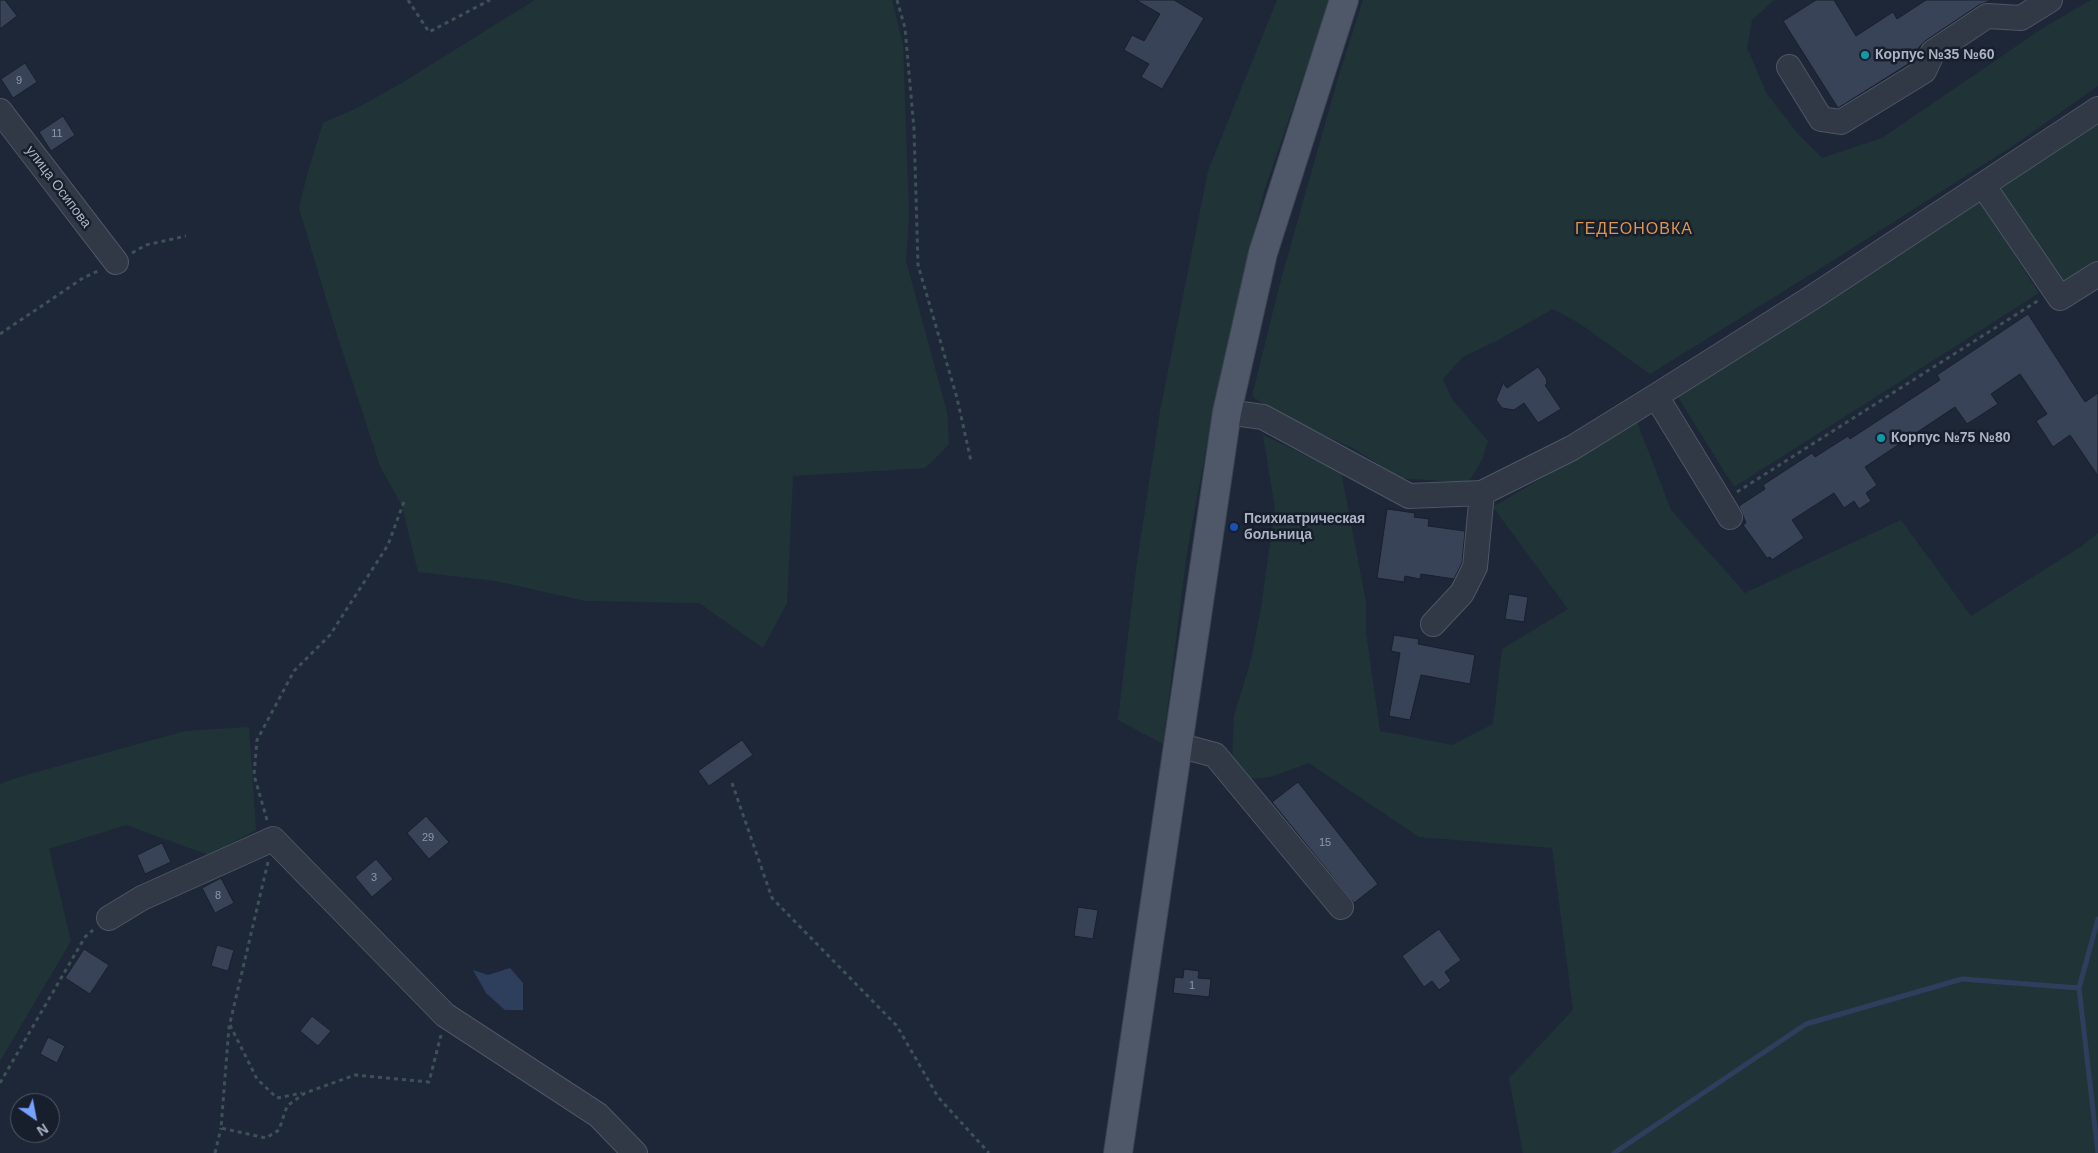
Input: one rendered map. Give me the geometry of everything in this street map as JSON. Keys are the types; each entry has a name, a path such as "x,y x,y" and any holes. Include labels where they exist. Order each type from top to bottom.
{"main road":[{"path":"1118,1153 1227,412 1263,253 1344,0"}],"street":[{"path":"1789,67 1821,118 1841,122 1924,71 1933,52 1987,16 2021,18 2050,0"},
{"path":"1227,412 1263,417 1409,496 1482,493 1572,448 1656,396 1813,297 2098,109"},
{"name":"улица Осипова","path":"0,111 116,262"},
{"path":"1983,185 2060,298 2098,274"},
{"path":"1656,396 1726,510"},
{"path":"1432,624 1462,593 1475,567 1482,493"},
{"path":"1178,746 1215,755 1341,906"},
{"path":"109,918 142,898 273,839 446,1015 598,1115 635,1153"}],"path":[{"path":"408,0 429,32 490,0"},
{"path":"897,0 905,28 914,129 918,265 957,398 971,461"},
{"path":"0,334 83,278 146,245 186,236"},
{"path":"1726,510 2054,290"},
{"path":"214,1153 221,1128 230,1025 273,839 254,775 258,740 294,671 330,635 388,546 406,499"},
{"path":"732,783 772,898 897,1026 938,1097 989,1153"},
{"path":"0,1083 84,937 109,918"},
{"path":"230,1025 257,1080 277,1098 305,1093 355,1075 429,1082 446,1015"},
{"path":"221,1128 266,1138 279,1130 287,1106 305,1093"}],"green space":[{"path":"535,0 892,0 903,45 909,215 906,261 947,412 949,444 925,468 793,476 787,603 763,648 699,603 585,601 496,581 418,572 402,506 380,466 334,325 299,208 323,123 355,109 400,84"},
{"path":"1277,0 1330,0 1264,191 1217,389 1187,552 1163,744 1118,720 1136,569 1160,411 1208,171"},
{"path":"1363,0 1774,0 1752,20 1747,48 1767,94 1798,134 1822,158 1882,138 2043,28 2091,0 2098,0 2098,86 2011,147 1650,374 1579,323 1553,309 1463,357 1443,379 1452,399 1488,441 1482,460 1468,483 1400,478 1353,448 1277,414 1252,396 1279,287 1338,78"},
{"path":"2098,118 2098,266 2065,286 1992,188"},
{"path":"1980,201 2039,293 1734,487 1676,394"},
{"path":"1637,422 1671,510 1745,593 1901,520 1971,616 2082,546 2098,533 2098,1153 1523,1153 1509,1078 1573,1010 1552,848 1419,837 1309,763 1270,777 1231,781 1234,716 1251,660 1261,608 1275,509 1263,435 1341,472 1366,602 1366,633 1380,731 1452,745 1493,724 1502,649 1568,609 1493,507"},
{"path":"249,727 256,830 209,855 126,825 49,849 71,941 0,1061 0,784 185,731"}],"water":[{"path":"510,968 523,983 523,1010 505,1010 486,993 473,970 488,975"}],"building":[{"path":"0,0 5,0 17,16 0,29"},
{"path":"1136,0 1174,0 1204,18 1162,89 1141,77 1149,64 1124,50 1132,35 1144,41 1160,14"},
{"name":"Корпус №35 №60","path":"1816,0 1834,0 1856,36 1893,12 1897,19 1926,0 1992,0 1979,5 1925,41 1919,47 1913,61 1838,108 1783,21"},
{"path":"25,63 37,82 13,98 1,79"},
{"path":"63,116 75,135 51,151 39,132"},
{"name":"Корпус №75 №80","path":"2028,314 2085,402 2098,393 2098,476 2070,435 2053,447 2036,421 2047,414 2020,374 1991,394 1998,404 1967,424 1955,407 1865,467 1877,485 1866,493 1871,501 1859,509 1854,501 1844,508 1834,493 1792,520 1804,538 1772,560 1770,557 1767,558 1743,525 1746,523 1739,506 1765,489 1763,485 1812,453 1815,457 1848,436 1850,439 1940,380 1937,375"},
{"path":"1538,367 1546,378 1547,383 1545,385 1561,409 1538,423 1524,403 1514,410 1502,408 1496,400 1503,383 1507,388"},
{"path":"1387,509 1415,513 1414,517 1429,519 1428,526 1465,531 1462,563 1454,579 1421,574 1420,579 1405,576 1404,582 1377,578"},
{"path":"1509,594 1528,597 1524,622 1505,619"},
{"path":"1394,635 1419,639 1418,644 1475,655 1470,684 1421,675 1410,720 1389,716 1400,653 1391,651"},
{"path":"742,740 753,755 709,786 698,771"},
{"path":"1298,782 1378,884 1354,903 1272,802"},
{"path":"426,816 449,842 429,859 407,833"},
{"path":"162,843 171,862 145,874 137,855"},
{"path":"376,859 393,879 372,897 355,877"},
{"path":"221,878 234,903 215,913 202,888"},
{"path":"1078,907 1098,910 1093,939 1074,936"},
{"path":"1439,929 1461,960 1445,972 1451,981 1439,990 1432,981 1424,987 1402,956"},
{"path":"217,945 234,950 228,971 211,966"},
{"path":"84,949 109,965 90,994 65,978"},
{"path":"1184,969 1199,971 1198,978 1211,979 1209,997 1173,993 1175,977 1183,978"},
{"path":"312,1016 331,1031 318,1046 300,1031"},
{"path":"48,1037 65,1046 57,1063 40,1054"}],"waterway":[{"path":"2098,919 2079,988 2098,1153"},
{"path":"1614,1153 1806,1024 1962,979 2079,988"}],"place":[{"name":"Корпус №35 №60","path":"1865,55"},
{"name":"Корпус №75 №80","path":"1881,438"},
{"name":"Психиатрическая больница","path":"1234,527"}],"district":[{"name":"ГЕДЕОНОВКА","path":"1634,230"}]}
